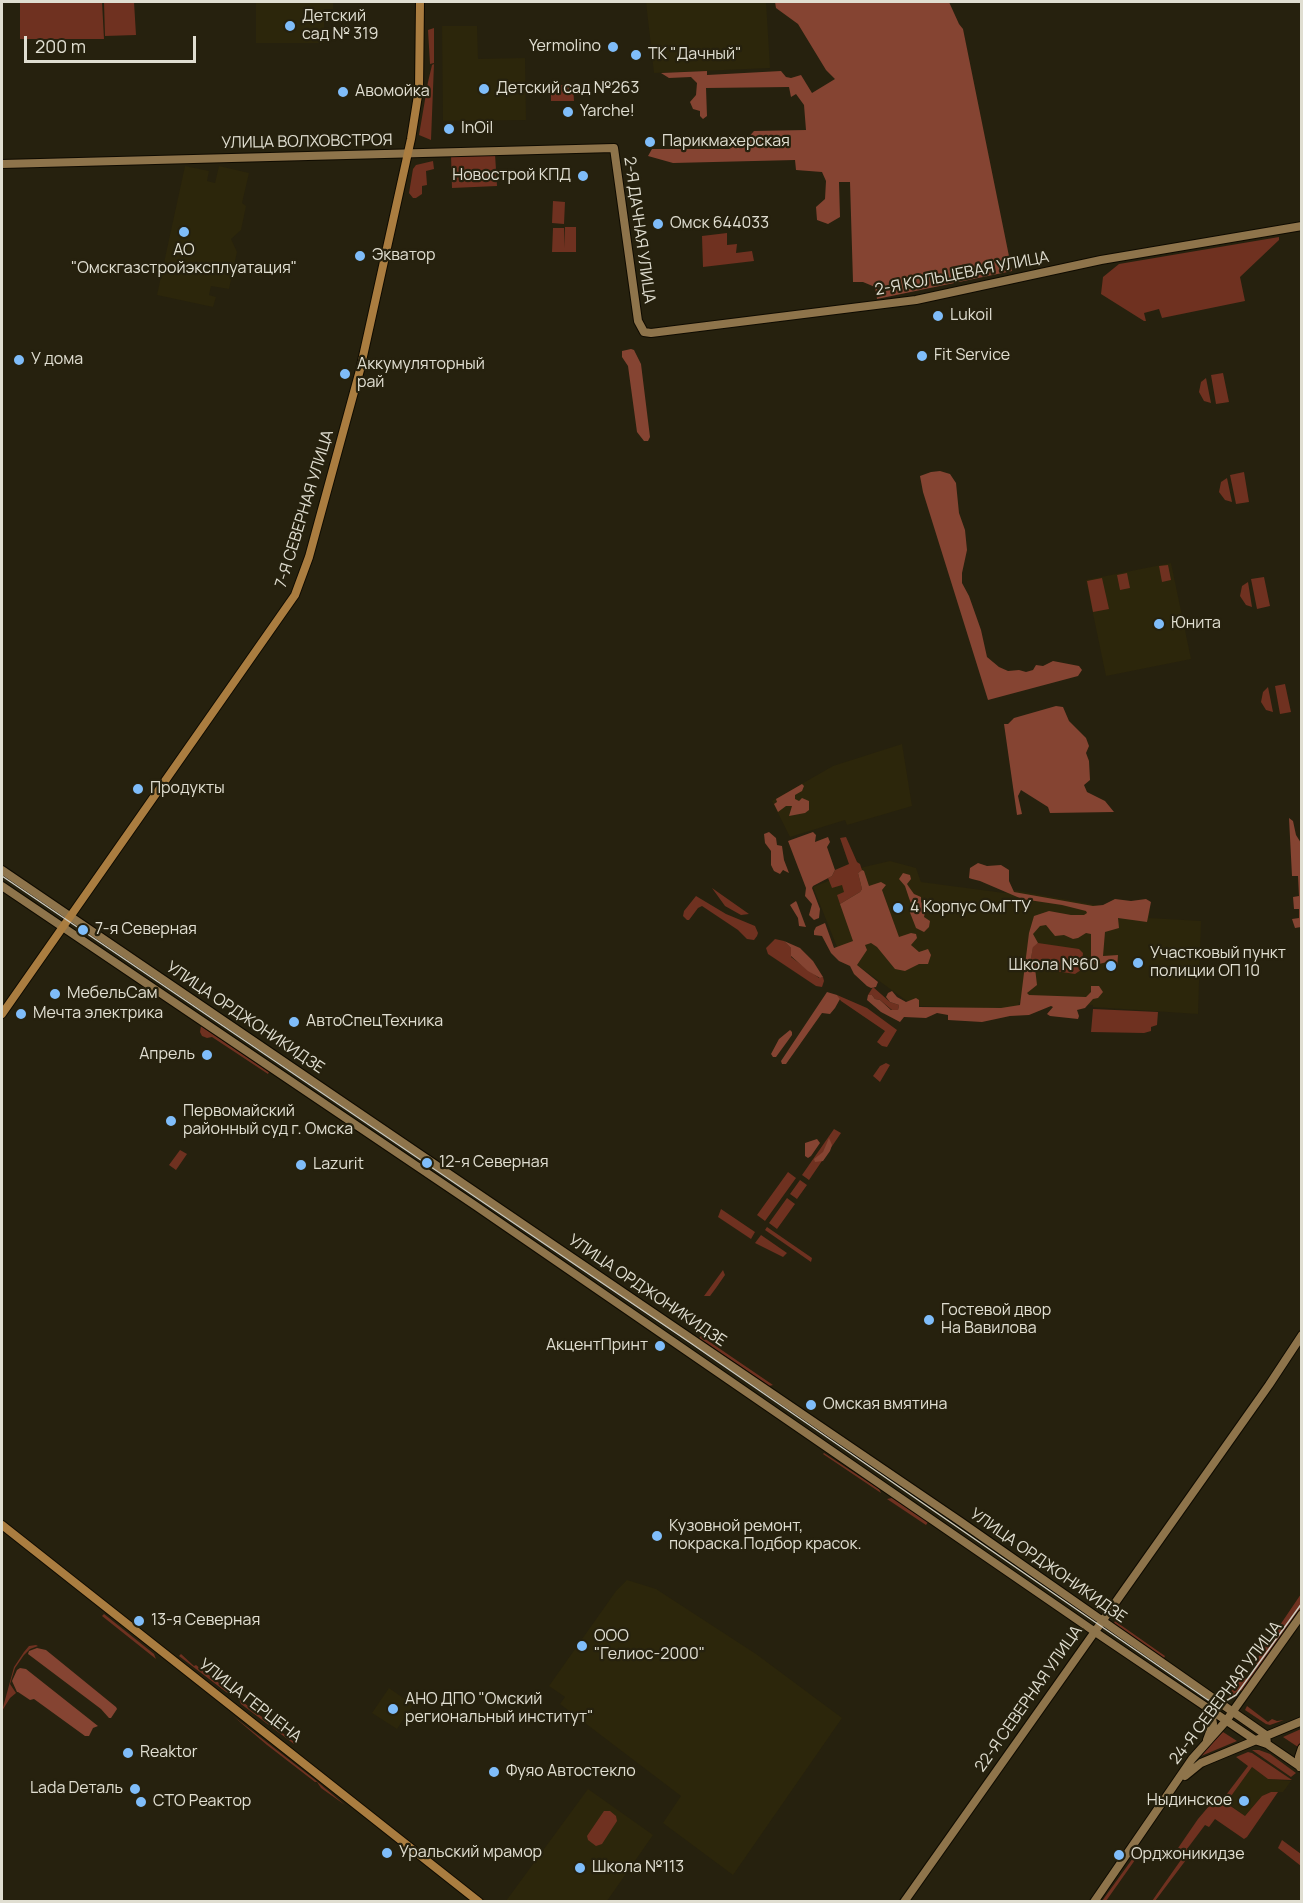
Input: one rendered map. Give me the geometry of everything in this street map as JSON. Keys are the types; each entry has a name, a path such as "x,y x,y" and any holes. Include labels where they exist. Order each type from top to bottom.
{"main road":[{"name":"7-Я СЕВЕРНАЯ УЛИЦА","path":"2,1014 296,595 309,557 360,370 408,153 420,89 420,2"},
{"name":"УЛИЦА ВОЛХОВСТРОЯ","path":"2,164 614,148"},
{"name":"2-Я ДАЧНАЯ УЛИЦА","path":"614,148 637,316"},
{"name":"2-Я КОЛЬЦЕВАЯ УЛИЦА","path":"637,316 640,328 644,332 651,333 916,300 1101,260 1302,226"},
{"name":"УЛИЦА ОРДЖОНИКИДЗЕ","path":"2,870 695,1340 1266,1735"},
{"name":"УЛИЦА ОРДЖОНИКИДЗЕ","path":"2,886 476,1206 1094,1631 1255,1740 1267,1744 1301,1767"},
{"name":"22-Я СЕВЕРНАЯ УЛИЦА","path":"904,1902 1302,1335"},
{"name":"УЛИЦА ГЕРЦЕНА","path":"2,1525 479,1902"},
{"name":"24-Я СЕВЕРНАЯ УЛИЦА","path":"1094,1902 1174,1788 1186,1767 1227,1721 1302,1614"},
{"path":"1205,1744 1213,1724 1214,1716 1211,1710"},
{"name":"24-Я СЕВЕРНАЯ УЛИЦА","path":"1174,1788 1201,1763 1302,1721"},
{"path":"1266,1735 1267,1744"},
{"path":"1301,1767 1299,1757 1302,1748"}],"shaded area":[{"path":"20,2 102,2 104,39 20,39"},
{"path":"104,2 134,2 136,35 105,36"},
{"name":"Детский сад № 319","path":"256,2 333,2 333,9 324,9 324,43 256,43"},
{"path":"646,2 766,2 770,68 654,73"},
{"path":"775,2 949,2 963,29 1012,271 877,299 875,287 863,282 853,282 850,182 839,182 840,217 828,224 817,220 816,207 825,199 826,181 822,172 796,170 795,160 673,163 648,156 652,149 729,149 747,139 754,131 806,130 804,105 796,94 791,97 789,87 706,88 707,116 703,119 700,111 693,109 690,102 696,95 697,83 691,77 669,78 661,73 707,71 707,75 781,71 786,77 791,78 801,75 812,93 835,79 826,70 798,24 776,8"},
{"name":"Детский сад №263","path":"442,26 477,26 478,59 525,58 526,120 443,121"},
{"path":"434,28 434,63 430,64 428,30"},
{"path":"434,64 431,140 419,135 428,82"},
{"path":"551,85 573,85 574,101 551,101"},
{"path":"495,154 497,186 452,188 451,155"},
{"path":"433,161 434,169 426,171 427,185 422,186 422,194 413,198 409,193 413,169 416,165"},
{"path":"185,166 209,171 207,181 215,183 219,166 249,173 242,203 246,206 241,230 231,239 237,252 229,289 211,286 209,295 216,297 213,307 157,295"},
{"path":"553,201 565,202 564,224 552,223"},
{"path":"565,227 576,227 576,252 552,252 553,228 564,228 564,248"},
{"path":"727,233 727,245 737,244 736,253 752,251 754,261 703,267 702,236"},
{"path":"1279,237 1279,240 1240,277 1245,301 1162,318 1159,309 1144,313 1146,321 1144,321 1101,294 1103,277 1119,264"},
{"path":"634,350 641,364 650,437 648,441 644,441 637,432 628,366 622,357 622,351"},
{"path":"1223,373 1229,402 1216,404 1211,375"},
{"path":"1206,378 1211,403 1204,401 1199,392 1201,382"},
{"path":"940,471 950,474 956,483 959,513 965,530 967,550 962,583 981,630 987,657 1008,671 1026,672 1033,670 1036,665 1043,666 1053,661 1079,666 1082,670 1078,676 988,700 923,492 920,476"},
{"path":"1244,472 1249,502 1236,504 1230,475"},
{"path":"1227,478 1232,502 1225,500 1219,492 1221,482"},
{"path":"1171,563 1191,659 1106,676 1086,580"},
{"path":"1168,565 1171,580 1162,582 1159,566"},
{"path":"1127,573 1130,588 1120,590 1117,575"},
{"path":"1264,577 1270,606 1257,609 1251,579"},
{"path":"1102,578 1109,609 1093,612 1087,581"},
{"path":"1248,582 1252,607 1246,605 1240,596 1242,586"},
{"path":"1285,684 1291,712 1280,714 1275,686"},
{"path":"1268,687 1273,712 1266,710 1261,702 1263,692"},
{"path":"1056,706 1063,707 1069,721 1086,738 1089,746 1086,753 1090,780 1084,785 1087,792 1105,801 1114,812 1050,813 1048,807 1021,790 1018,796 1022,814 1017,815 1004,724 1008,724 1014,718"},
{"path":"902,744 912,806 847,825 845,820 790,837 772,801 833,766"},
{"path":"802,784 804,786 802,791 795,795 795,799 799,801 802,798 809,801 809,810 789,816 792,806 786,806 778,812 774,804 777,802 776,799"},
{"path":"1289,818 1293,821 1296,835 1301,843 1301,927 1295,928 1292,919 1299,918 1299,909 1294,909 1293,897 1299,896 1298,876 1292,876"},
{"path":"769,832 776,838 777,845 782,846 789,873 783,870 780,874 774,871 771,865 771,851 765,843 764,834"},
{"path":"813,832 816,835 815,842 828,837 830,842 827,847 835,870 832,876 812,888 820,909 819,918 814,920 809,915 812,904 805,896 806,888 788,841"},
{"path":"846,837 862,870 858,873 862,889 840,904 837,895 844,892 842,885 832,888 828,878 835,870 849,864 840,838"},
{"path":"890,861 916,868 921,882 1004,893 1013,890 1101,906 1150,910 1149,918 1201,921 1198,1014 1093,1007 1093,1005 1019,1002 1018,1009 920,1006 907,1001 839,952 813,887 864,867"},
{"path":"978,863 987,866 1001,865 1009,870 1009,881 1014,892 1093,906 1103,905 1115,899 1131,901 1146,899 1151,902 1147,922 1118,918 1119,928 1105,932 1103,956 1118,955 1117,970 1107,971 1107,962 1095,965 1091,957 1091,934 1086,933 1073,939 1064,935 1055,936 1046,925 1040,926 1033,934 1038,943 1033,947 1030,964 1035,968 1037,985 1027,993 1029,995 1086,997 1091,992 1091,986 1099,986 1103,992 1085,1008 1077,1010 1078,1019 1050,1016 1047,1014 1053,1007 1051,1006 1029,1015 1010,1016 982,1022 948,1020 948,1015 937,1013 926,1018 904,1017 900,1022 881,1012 867,1000 868,995 872,995 891,1010 898,1010 899,1005 890,1002 886,997 892,991 906,1002 916,998 919,1000 919,1007 1001,1008 1020,1005 1029,933 1034,916 1049,911 1071,915 1087,913 1062,905 1022,899 969,878 970,868"},
{"path":"862,870 869,886 881,882 886,885 882,890 899,937 911,933 916,934 917,938 911,945 919,952 928,949 931,955 928,964 919,964 905,971 895,969 871,943 865,945 867,950 857,965 878,982 876,987 871,988 854,974 850,966 839,961 831,953 822,936 814,935 816,927 825,923 834,948 853,941 840,904 862,889 858,873"},
{"path":"903,873 910,875 911,879 907,884 914,894 921,897 921,902 926,907 924,917 930,921 929,927 924,932 916,928 909,910 912,906 905,886 899,879"},
{"path":"712,888 749,914 741,915 725,906"},
{"path":"696,896 726,914 755,926 757,936 754,940 747,939 738,930 702,906 687,920 683,916 684,911"},
{"path":"796,901 806,927 799,926 798,918 790,905"},
{"path":"775,939 784,941 791,948 791,957 819,978 823,977 822,987 816,986 768,954 766,948"},
{"path":"784,941 800,948 813,961 823,977 820,978 808,971 791,956 791,948"},
{"path":"1038,943 1079,949 1083,953 1081,970 1075,974 1035,968 1030,964 1033,946"},
{"path":"873,987 890,1002 899,1005 898,1010 892,1010 872,995 868,995"},
{"path":"827,992 837,995 840,999 835,1008 830,1014 822,1013 786,1064 782,1064 781,1061"},
{"path":"837,995 867,1008 897,1030 887,1047 877,1042 885,1031 841,1001"},
{"path":"1093,1009 1158,1012 1157,1025 1151,1027 1151,1031 1144,1033 1091,1032"},
{"path":"201,1026 269,1072 268,1074 212,1037 202,1036"},
{"path":"790,1030 792,1035 776,1057 773,1057 771,1054 779,1039"},
{"path":"886,1063 890,1065 880,1082 873,1076 880,1066"},
{"path":"834,1129 841,1133 809,1180 802,1175"},
{"path":"829,1138 832,1145 830,1151 823,1161 815,1162 814,1159 823,1152"},
{"path":"817,1139 820,1143 808,1158 805,1156 805,1143"},
{"path":"180,1150 187,1154 176,1170 169,1165"},
{"path":"788,1172 796,1178 765,1221 757,1215"},
{"path":"800,1180 807,1185 797,1199 790,1194"},
{"path":"787,1198 795,1204 777,1229 769,1223"},
{"path":"721,1209 755,1232 751,1239 718,1217"},
{"path":"767,1227 812,1258 811,1262 765,1230"},
{"path":"761,1235 787,1253 783,1257 755,1243"},
{"path":"723,1270 725,1275 716,1288 710,1296 704,1296"},
{"path":"701,1336 773,1385 769,1386 699,1338"},
{"path":"823,1454 879,1489 881,1493"},
{"path":"892,1498 928,1522 926,1525 887,1499"},
{"path":"627,1580 656,1589 756,1654 842,1718 733,1875 663,1823 681,1796 560,1704 565,1697 549,1686 616,1591"},
{"path":"1301,1594 1301,1611 1245,1692 1239,1690 1229,1698 1229,1694 1239,1681 1241,1682 1244,1678 1248,1679 1258,1665 1255,1662"},
{"path":"104,1614 154,1654 156,1659 102,1616"},
{"path":"1115,1621 1165,1656 1164,1658 1114,1623"},
{"path":"29,1646 38,1646 30,1649 15,1668 10,1684 16,1693 2,1711 14,1667"},
{"path":"37,1648 46,1650 116,1707 111,1718 28,1654 29,1651"},
{"path":"181,1654 233,1694 230,1695 179,1656"},
{"path":"20,1668 26,1669 98,1726 93,1728 89,1736 85,1736 34,1699 30,1700 17,1692 12,1681"},
{"name":"АНО ДПО \"Омский региональный институт\"","path":"389,1688 413,1705 397,1729 372,1713"},
{"path":"239,1699 294,1742 294,1744 241,1704"},
{"path":"1247,1706 1268,1722 1272,1719 1284,1720 1270,1725 1266,1724 1245,1710"},
{"path":"233,1716 314,1779 345,1805 321,1788 317,1782"},
{"path":"1301,1729 1301,1741 1298,1747 1283,1737"},
{"path":"1223,1732 1237,1741 1201,1756 1212,1743"},
{"path":"1252,1750 1270,1754 1296,1773 1291,1777"},
{"path":"1248,1752 1292,1780 1268,1779 1252,1767 1226,1803 1245,1816 1262,1796 1278,1792 1247,1837 1244,1839 1215,1819 1209,1827 1205,1825 1187,1849 1192,1852 1155,1901 1152,1901 1183,1857 1176,1851 1198,1819 1215,1799 1226,1795 1248,1766 1236,1757"},
{"path":"1252,1767 1268,1779 1291,1781 1283,1792 1271,1792 1262,1796 1245,1816 1226,1802"},
{"name":"Школа №113","path":"588,1789 653,1835 607,1901 506,1901"},
{"path":"604,1811 610,1811 616,1816 617,1821 602,1844 596,1846 588,1840 587,1836"},
{"path":"1282,1840 1301,1854 1301,1866 1278,1848"},
{"path":"1133,1858 1135,1860 1106,1901 1102,1901"}],"tram line":[{"path":"2,876 692,1344 1208,1700 1224,1702 1236,1695 1302,1603"}],"place":[{"name":"Детский сад № 319","path":"290,26"},
{"name":"Yermolino","path":"613,47"},
{"name":"ТК \"Дачный\"","path":"636,55"},
{"name":"Детский сад №263","path":"484,89"},
{"name":"Авомойка","path":"343,92"},
{"name":"Yarche!","path":"568,112"},
{"name":"InOil","path":"449,129"},
{"name":"Парикмахерская","path":"650,142"},
{"name":"Новострой КПД","path":"583,176"},
{"name":"Омск 644033","path":"658,224"},
{"name":"АО \"Омскгазстройэксплуатация\"","path":"184,232"},
{"name":"Экватор","path":"360,256"},
{"name":"Lukoil","path":"938,316"},
{"name":"Fit Service","path":"922,356"},
{"name":"У дома","path":"19,360"},
{"name":"Аккумуляторный рай","path":"345,374"},
{"name":"Юнита","path":"1159,624"},
{"name":"Продукты","path":"138,789"},
{"name":"4 Корпус ОмГТУ","path":"898,908"},
{"name":"7-я Северная","path":"83,930"},
{"name":"Участковый пункт полиции ОП 10","path":"1138,963"},
{"name":"Школа №60","path":"1111,966"},
{"name":"МебельСам","path":"55,994"},
{"name":"Мечта электрика","path":"21,1014"},
{"name":"АвтоСпецТехника","path":"294,1022"},
{"name":"Апрель","path":"207,1055"},
{"name":"Первомайский районный суд г. Омска","path":"171,1121"},
{"name":"12-я Северная","path":"427,1163"},
{"name":"Lazurit","path":"301,1165"},
{"name":"Гостевой двор На Вавилова","path":"929,1320"},
{"name":"АкцентПринт","path":"660,1346"},
{"name":"Oмская вмятина","path":"811,1405"},
{"name":"Кузовной ремонт, покраска.Подбор красок.","path":"657,1536"},
{"name":"13-я Северная","path":"139,1621"},
{"name":"ООО \"Гелиос-2000\"","path":"582,1646"},
{"name":"АНО ДПО \"Омский региональный институт\"","path":"393,1709"},
{"name":"Reaktor","path":"128,1753"},
{"name":"Фуяо Автостекло","path":"494,1772"},
{"name":"Lada Dеталь","path":"135,1789"},
{"name":"Ныдинское","path":"1244,1801"},
{"name":"СТО Реактор","path":"141,1802"},
{"name":"Уральский мрамор","path":"387,1853"},
{"name":"Орджоникидзе","path":"1119,1855"},
{"name":"Школа №113","path":"580,1868"}]}
